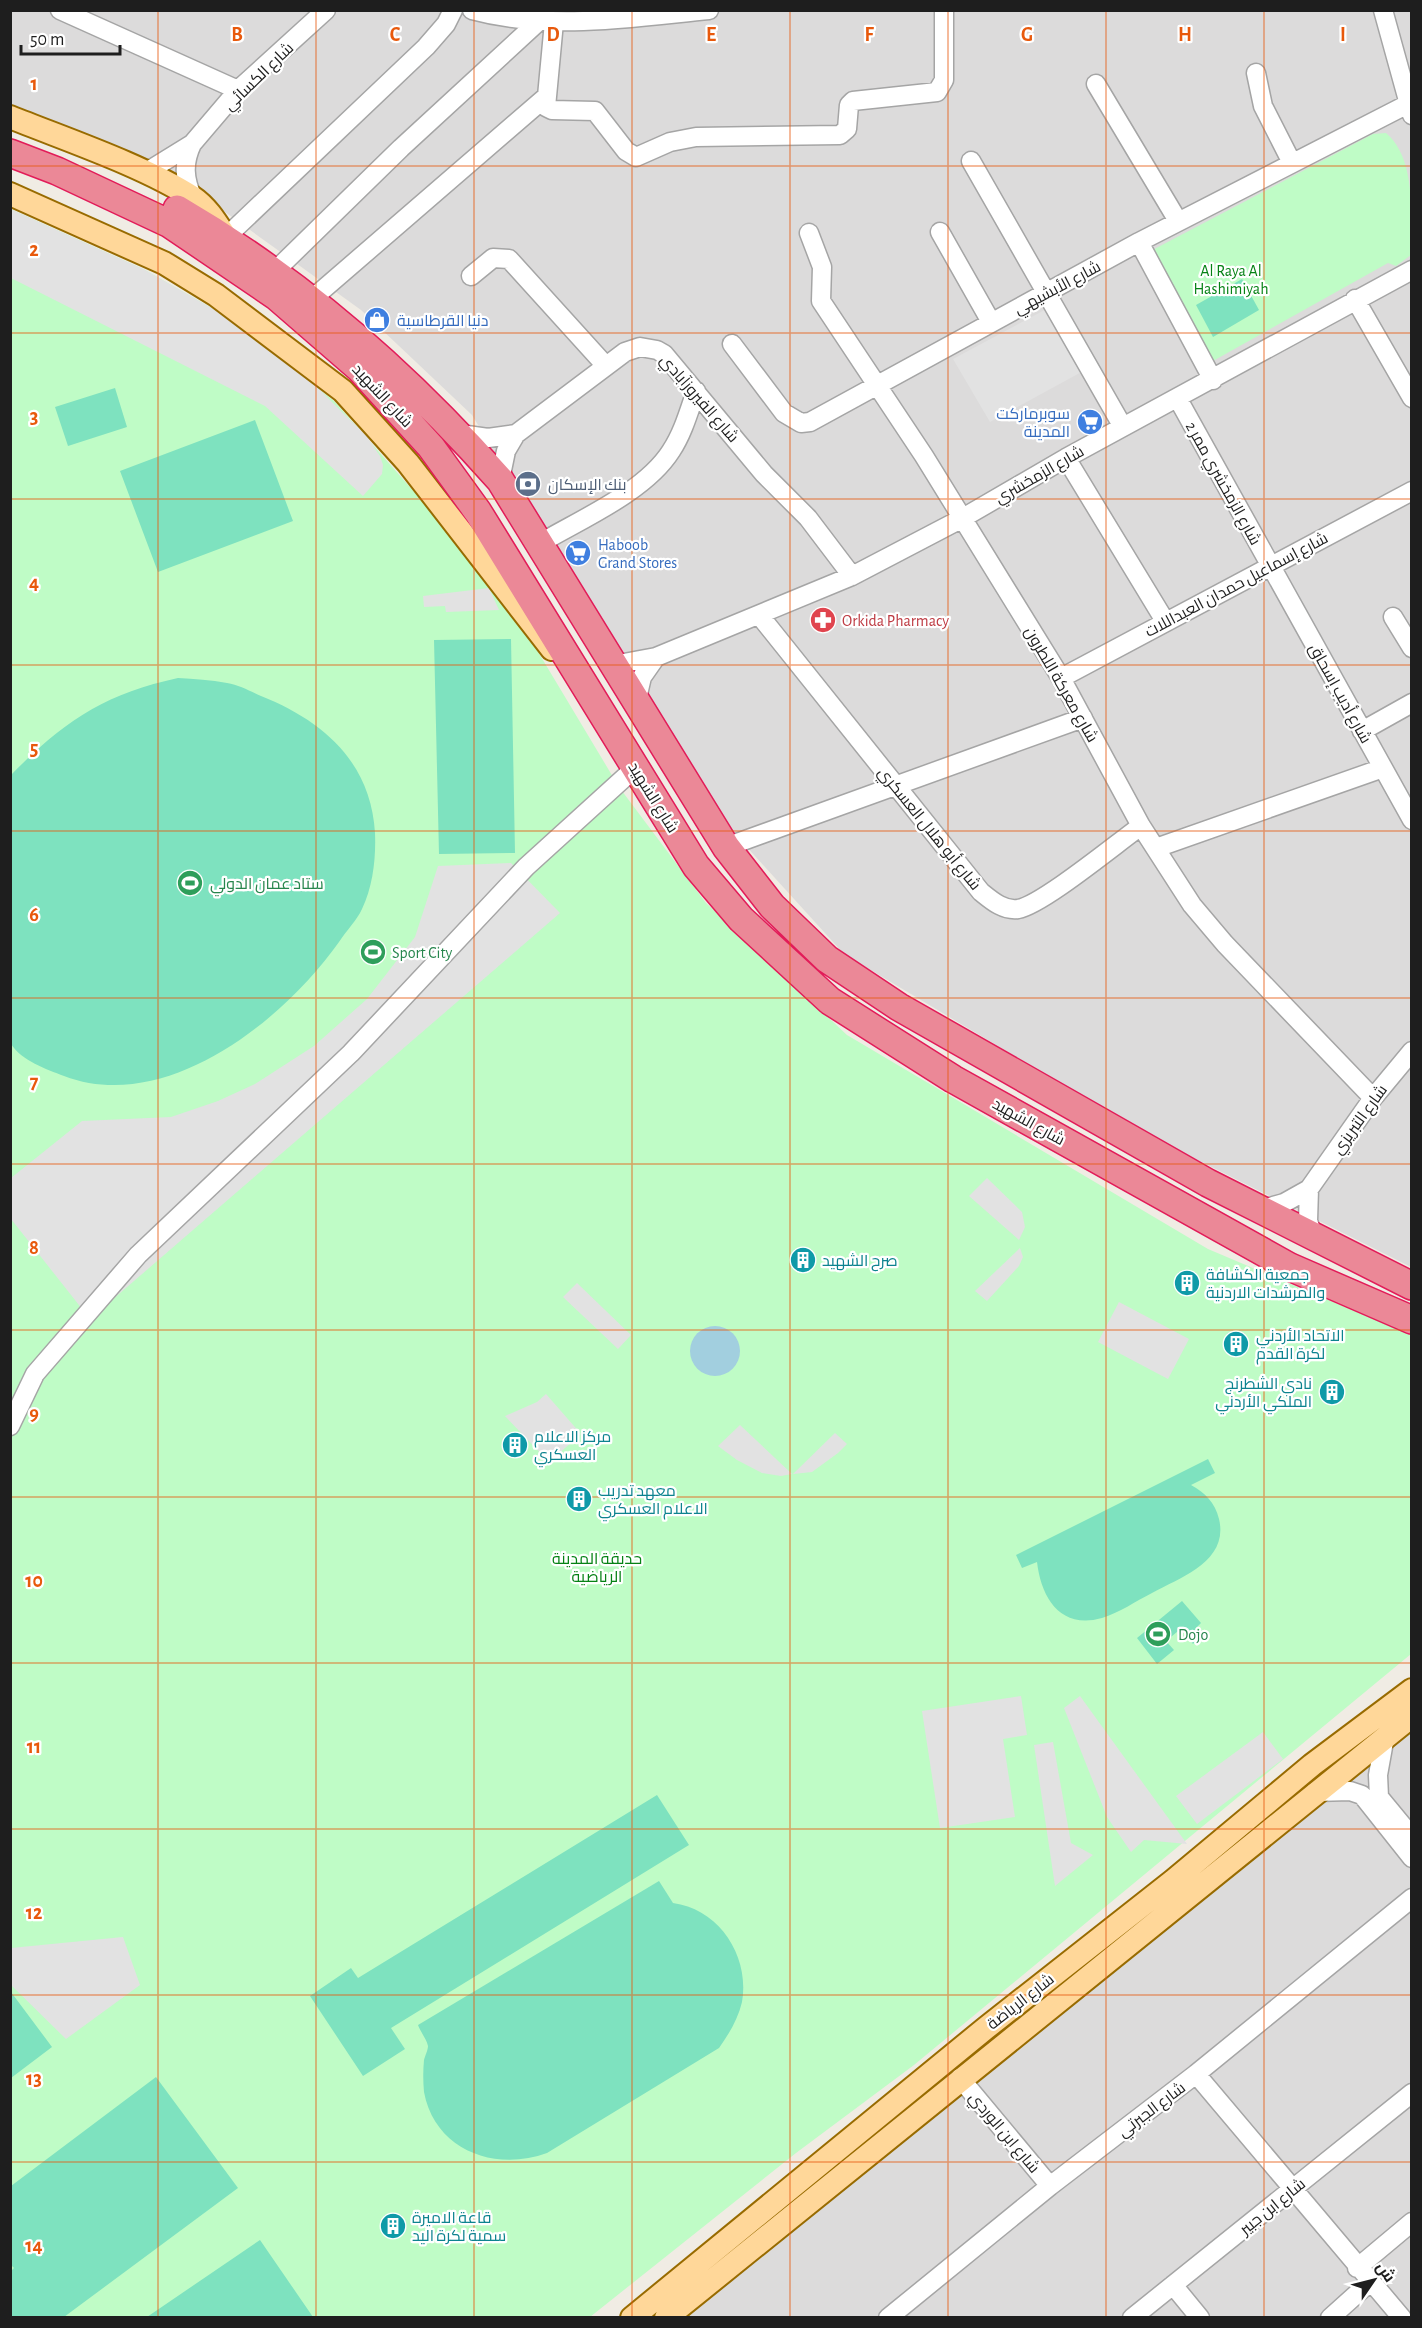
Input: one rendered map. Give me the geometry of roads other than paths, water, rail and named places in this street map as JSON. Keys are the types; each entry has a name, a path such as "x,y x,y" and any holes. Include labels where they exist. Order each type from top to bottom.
{"highway":[{"name":"شارع الشهيد","path":"10,137 60,156 172,206 226,237 312,299 388,363 459,434 500,480 726,847 772,906 827,959 898,1007 1259,1210 1412,1286"},
{"name":"شارع الشهيد","path":"10,153 57,171 170,224 285,303 359,368 439,456 478,512 696,866 717,892 764,941 830,1001 953,1078 1290,1267 1412,1320"},
{"path":"10,161 180,245 247,292 397,410"}],"main road":[{"path":"10,117 145,173 193,198 207,210 226,237"},
{"path":"10,194 124,242 164,262 216,295 343,391 408,464 547,644 574,667"},
{"name":"شارع الرياضة","path":"666,2318 960,2078 1210,1864 1312,1765 1412,1690"},
{"name":"شارع الرياضة","path":"638,2316 986,2028 1210,1864 1315,1792 1412,1716"}],"street":[{"path":"60,10 238,90"},
{"name":"شارع الكسائي","path":"193,198 185,177 187,154 192,144 238,90 326,10"},
{"path":"226,237 426,47 446,24 453,10"},
{"path":"472,10 546,22 709,10"},
{"path":"546,22 547,96 545,104 549,109 595,111 627,151 636,156 670,142 696,137 840,135 847,129 849,105 853,101 933,93 940,89 944,80 944,10"},
{"path":"1383,10 1410,110"},
{"path":"275,271 401,148 546,22"},
{"path":"1256,73 1263,106 1292,163"},
{"path":"1096,84 1178,221"},
{"path":"312,299 547,96"},
{"name":"شارع الأبشيهي","path":"732,344 784,413 801,423 810,422 1178,221 1292,163 1410,110"},
{"name":"شارع الكسائي","path":"145,173 192,144"},
{"path":"971,161 1048,292 1123,428"},
{"path":"940,232 991,322"},
{"name":"شارع معركة اللطرون","path":"809,233 822,267 821,300 878,385 1061,678 1141,826 1209,927 1373,1098"},
{"path":"1139,242 1213,380"},
{"path":"471,276 493,258 509,259 606,366"},
{"name":"شارع الزمخشري","path":"613,665 656,657 760,616 852,576 961,519 1066,458 1412,270"},
{"path":"1355,299 1412,398"},
{"name":"شارع الفيروزآبادي","path":"500,480 506,451 516,434 632,348 649,347 664,354 769,480 808,518 852,576"},
{"path":"539,544 633,488 661,465 681,434 696,391"},
{"name":"شارع الزمخشري ممر 2","path":"1178,399 1271,567"},
{"name":"شارع الفيروزآبادي","path":"459,434 488,438 516,434"},
{"path":"1066,458 1165,621"},
{"name":"شارع إسماعيل حمدان العبداللات","path":"1061,678 1412,491"},
{"name":"شارع أديب إسحاق","path":"1271,567 1412,820"},
{"name":"شارع أبو هلال العسكري","path":"760,616 981,892 996,903 1017,909 1038,901 1141,826"},
{"path":"1393,617 1412,648"},
{"path":"636,703 642,677 656,657"},
{"path":"1362,731 1412,703"},
{"path":"726,847 1083,718"},
{"path":"10,1426 39,1368 138,1255 351,1053 526,867 635,768"},
{"path":"1156,849 1383,768"},
{"name":"شارع التبريزي","path":"1259,1210 1284,1203 1309,1189 1373,1098 1412,1051"},
{"path":"1309,1189 1308,1221 1314,1238"},
{"path":"1385,1736 1378,1775 1379,1797 1412,1837"},
{"path":"1315,1792 1350,1791 1362,1795 1412,1858"},
{"name":"شارع الجبرتي","path":"888,2318 1050,2186 1196,2074 1412,1898"},
{"path":"1196,2074 1357,2268 1402,2318"},
{"name":"شارع ابن الوردي","path":"960,2078 1050,2186"},
{"name":"شارع ابن جبير","path":"1132,2318 1412,2093"},
{"path":"1357,2268 1412,2222"},
{"path":"1330,2318 1370,2282"},
{"path":"1173,2285 1200,2318"}],"water":[{"path":"715,1326 733,1333 740,1351 733,1369 715,1376 697,1369 690,1351 697,1333"}],"place":[{"name":"دنيا القرطاسية","path":"377,320"},
{"name":"سوبرماركت المدينة","path":"1090,422"},
{"name":"بنك الإسكان","path":"528,484"},
{"name":"Haboob Grand Stores","path":"578,553"},
{"name":"Orkida Pharmacy","path":"823,620"},
{"name":"ستاد عمان الدولي","path":"190,883"},
{"name":"Sport City","path":"373,952"},
{"name":"صرح الشهيد","path":"803,1260"},
{"name":"جمعية الكشافة والمرشدات الاردنية","path":"1187,1283"},
{"name":"الاتحاد الأردني لكرة القدم","path":"1236,1344"},
{"name":"نادي الشطرنج الملكي الأردني","path":"1332,1392"},
{"name":"مركز الاعلام العسكري","path":"515,1445"},
{"name":"معهد تدريب الاعلام العسكري","path":"579,1499"},
{"name":"Dojo","path":"1158,1634"},
{"name":"قاعة الاميرة سمية لكرة اليد","path":"393,2226"}],"park label":[{"name":"Al Raya Al Hashimiyah","path":"1231,279"},
{"name":"حديقة المدينة الرياضية","path":"597,1567"}]}
